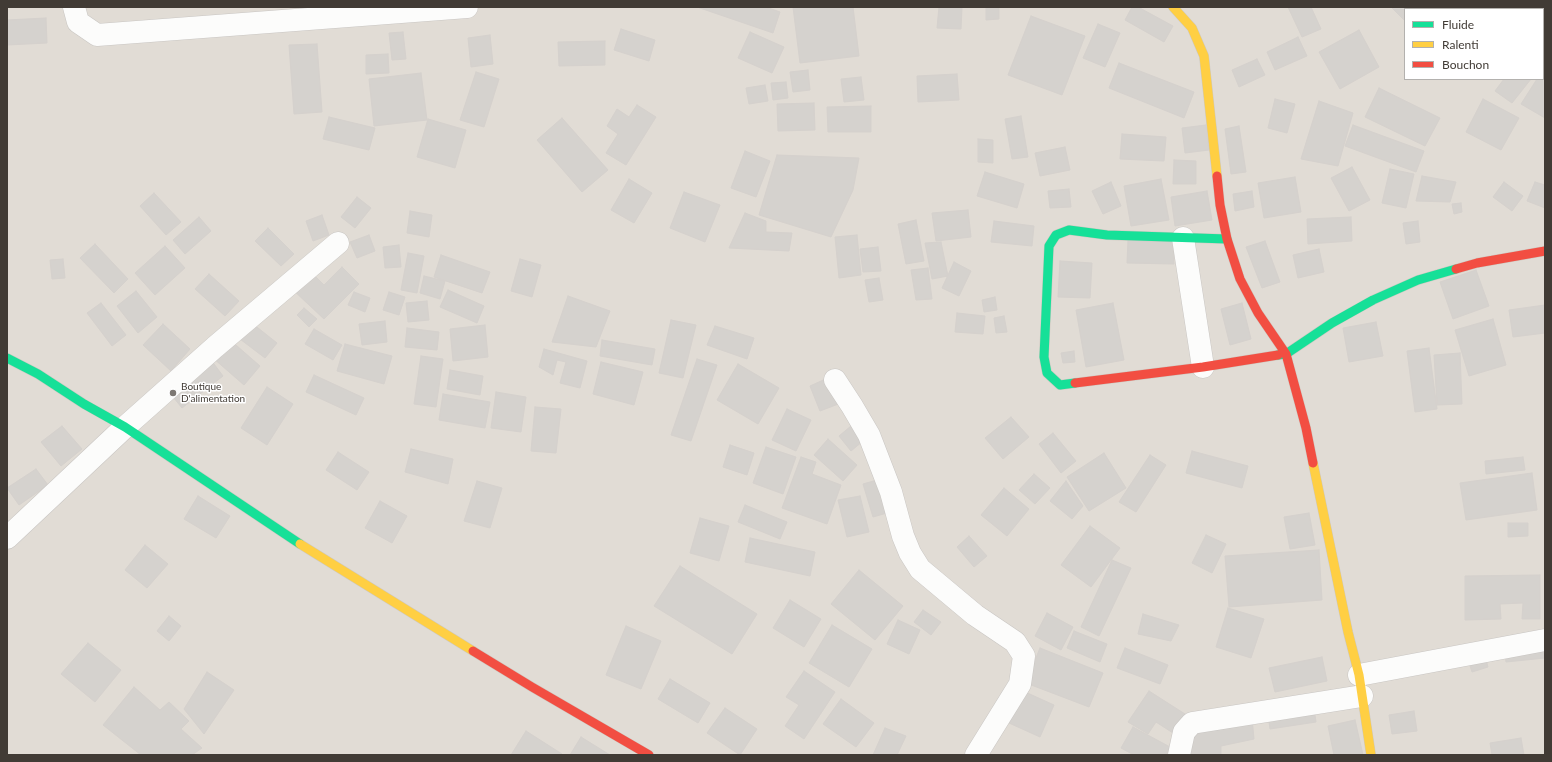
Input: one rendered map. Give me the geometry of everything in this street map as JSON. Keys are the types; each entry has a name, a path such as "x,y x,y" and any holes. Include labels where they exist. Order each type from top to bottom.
{"street":[{"path":"74,7 78,22 97,35 467,7"},
{"path":"1173,7 1192,28 1204,56 1220,206 1227,239 1240,279 1258,313 1286,354 1306,428 1361,685 1371,755"},
{"path":"1227,239 1107,235 1068,230 1056,235 1049,246 1044,357 1047,373 1060,385 1202,367 1286,354 1339,319 1373,300 1418,280 1477,263 1545,251"},
{"path":"1183,238 1202,367"},
{"path":"7,538 125,427 215,347 338,243"},
{"path":"7,358 38,374 84,404 125,427 280,532 532,687 650,755"},
{"path":"835,380 869,435 891,492 903,536 910,553 920,569 975,615 1016,642 1024,656 1020,684 976,755"},
{"path":"1179,755 1184,732 1192,723 1361,685 1545,640"}],"shaded area":[{"path":"7,7 1545,7 1545,755 7,755"}],"building":[{"path":"697,7 766,7 780,12 773,33"},
{"path":"793,7 853,7 859,56 800,63"},
{"path":"939,7 962,7 961,29 937,28"},
{"path":"986,7 999,7 999,19 986,20"},
{"path":"1132,7 1138,7 1173,26 1164,42 1125,20"},
{"path":"1288,7 1311,7 1321,29 1302,37"},
{"path":"1391,7 1424,7 1404,8 1404,20"},
{"path":"1545,7 1545,10 1544,11 1544,8 1502,8"},
{"path":"1031,16 1085,36 1062,95 1008,75"},
{"path":"46,18 47,43 7,45 7,20"},
{"path":"1098,24 1120,33 1105,67 1083,58"},
{"path":"1544,24 1545,25 1544,53"},
{"path":"621,29 655,40 649,61 614,50"},
{"path":"1359,30 1379,67 1340,89 1319,52"},
{"path":"403,32 406,59 392,60 389,33"},
{"path":"750,32 784,47 772,73 738,58"},
{"path":"490,35 493,64 471,67 468,38"},
{"path":"1298,37 1307,56 1275,70 1267,52"},
{"path":"605,41 605,65 559,66 558,42"},
{"path":"317,44 322,112 294,114 289,45"},
{"path":"388,54 389,73 366,74 366,55"},
{"path":"1257,59 1265,75 1239,87 1232,70"},
{"path":"1119,63 1194,92 1184,118 1109,88"},
{"path":"808,70 810,90 793,92 790,72"},
{"path":"476,72 499,79 484,127 460,120"},
{"path":"421,73 427,120 374,126 369,79"},
{"path":"957,74 959,100 918,102 917,76"},
{"path":"861,77 864,100 844,102 841,79"},
{"path":"1545,79 1545,118 1521,104 1536,80"},
{"path":"1503,80 1530,80 1512,103 1495,91"},
{"path":"786,82 788,98 773,100 771,83"},
{"path":"765,85 768,101 749,104 746,88"},
{"path":"1379,88 1440,118 1425,146 1365,117"},
{"path":"1275,99 1295,104 1287,133 1268,128"},
{"path":"1483,99 1519,118 1501,150 1466,132"},
{"path":"1319,101 1353,113 1338,166 1301,159"},
{"path":"814,103 815,130 778,131 777,104"},
{"path":"637,105 656,117 626,165 606,153 618,134 607,126 617,109 629,117"},
{"path":"871,106 871,132 828,132 827,107"},
{"path":"1021,116 1028,157 1012,159 1005,119"},
{"path":"329,117 375,128 369,150 323,139"},
{"path":"562,118 608,170 582,192 537,140"},
{"path":"428,119 466,130 455,168 417,157"},
{"path":"1206,125 1209,150 1185,153 1182,128"},
{"path":"1353,125 1424,151 1416,172 1345,146"},
{"path":"1239,126 1246,172 1231,174 1225,129"},
{"path":"1122,134 1166,137 1164,161 1120,159"},
{"path":"978,139 993,140 993,163 978,162"},
{"path":"1065,147 1070,170 1040,176 1035,153"},
{"path":"745,151 770,161 756,197 731,188"},
{"path":"777,155 859,158 853,190 831,237 759,215"},
{"path":"1174,160 1196,161 1196,184 1173,184"},
{"path":"1352,167 1370,200 1349,211 1331,178"},
{"path":"1390,169 1414,174 1406,208 1382,203"},
{"path":"985,172 1024,184 1017,208 977,196"},
{"path":"1422,176 1456,182 1450,202 1416,201"},
{"path":"1295,177 1301,212 1264,218 1258,183"},
{"path":"629,179 652,193 634,223 611,210"},
{"path":"1161,179 1169,220 1131,226 1124,186"},
{"path":"1111,182 1121,206 1103,214 1092,191"},
{"path":"1504,182 1523,196 1512,211 1493,197"},
{"path":"1535,182 1545,185 1545,208 1527,201"},
{"path":"1069,189 1071,207 1050,208 1048,191"},
{"path":"1207,191 1212,220 1175,226 1171,197"},
{"path":"1252,191 1254,207 1235,211 1233,194"},
{"path":"684,192 720,205 705,242 670,228"},
{"path":"154,193 181,222 166,235 140,206"},
{"path":"357,197 371,208 355,228 341,217"},
{"path":"1461,203 1462,212 1454,214 1452,204"},
{"path":"968,210 971,237 936,241 932,213"},
{"path":"410,211 432,215 429,237 407,233"},
{"path":"745,213 766,221 766,232 792,233 789,251 729,248"},
{"path":"322,215 329,235 313,241 306,221"},
{"path":"199,217 211,231 185,254 173,240"},
{"path":"1351,217 1352,241 1308,244 1307,219"},
{"path":"916,220 924,261 906,264 898,224"},
{"path":"994,221 1034,226 1032,246 991,242"},
{"path":"1418,221 1420,242 1406,244 1403,223"},
{"path":"268,228 294,254 281,266 255,241"},
{"path":"369,235 375,251 357,258 350,242"},
{"path":"857,235 861,275 839,278 835,237"},
{"path":"1128,240 1173,241 1174,264 1127,263"},
{"path":"1265,241 1280,282 1262,288 1246,247"},
{"path":"941,242 948,276 932,279 925,243"},
{"path":"95,244 128,279 114,293 80,258"},
{"path":"399,245 401,267 385,268 383,247"},
{"path":"165,246 185,268 155,295 135,273"},
{"path":"878,247 881,271 863,272 860,249"},
{"path":"1319,249 1324,272 1298,278 1293,255"},
{"path":"408,253 424,256 417,293 401,290"},
{"path":"441,255 490,272 482,293 434,277"},
{"path":"63,259 65,278 52,279 50,260"},
{"path":"520,259 541,265 532,297 511,291"},
{"path":"1060,261 1092,263 1090,298 1058,297"},
{"path":"954,262 971,271 959,296 942,288"},
{"path":"342,267 359,284 324,319 292,289 310,271 324,285"},
{"path":"928,268 932,299 916,300 911,270"},
{"path":"1476,270 1489,306 1453,319 1440,282"},
{"path":"209,274 239,301 225,316 195,289"},
{"path":"424,276 445,281 440,299 420,293"},
{"path":"879,278 883,300 869,302 865,280"},
{"path":"448,290 484,306 477,323 440,307"},
{"path":"136,291 157,317 138,333 117,306"},
{"path":"354,292 370,298 365,312 348,305"},
{"path":"389,292 405,297 399,315 383,310"},
{"path":"568,296 610,311 596,347 552,342"},
{"path":"995,297 997,310 984,312 982,300"},
{"path":"427,301 429,320 408,322 406,303"},
{"path":"101,303 126,335 112,346 87,313"},
{"path":"1113,303 1124,360 1086,367 1076,310"},
{"path":"1242,303 1251,339 1230,345 1221,309"},
{"path":"1545,305 1545,333 1513,337 1509,310"},
{"path":"304,308 317,319 309,327 297,315"},
{"path":"957,313 985,316 983,334 955,332"},
{"path":"1004,316 1007,332 996,333 994,318"},
{"path":"1493,319 1506,365 1469,376 1455,330"},
{"path":"248,320 277,343 265,358 236,336"},
{"path":"671,320 696,325 683,378 659,373"},
{"path":"385,321 387,342 362,345 359,324"},
{"path":"1376,322 1383,356 1349,362 1343,328"},
{"path":"163,324 190,349 171,371 143,345"},
{"path":"485,325 488,357 453,361 450,329"},
{"path":"715,326 754,338 747,359 707,345"},
{"path":"407,328 439,332 437,350 405,347"},
{"path":"314,329 342,345 333,360 305,344"},
{"path":"229,339 260,366 244,385 213,358"},
{"path":"602,340 655,349 652,365 600,356"},
{"path":"345,344 392,356 384,384 337,371"},
{"path":"1429,348 1437,409 1415,412 1407,351"},
{"path":"544,349 587,361 580,388 560,383 566,362 557,360 553,375 539,367"},
{"path":"1074,351 1075,362 1063,363 1061,353"},
{"path":"1460,353 1462,404 1437,405 1434,355"},
{"path":"421,356 443,359 436,407 414,404"},
{"path":"697,359 717,365 691,441 671,435"},
{"path":"211,360 223,376 182,408 169,392"},
{"path":"601,362 643,372 634,405 593,394"},
{"path":"738,364 779,388 758,424 717,400"},
{"path":"450,370 483,376 480,395 447,389"},
{"path":"314,375 364,398 356,415 306,392"},
{"path":"830,377 841,403 820,411 810,386"},
{"path":"267,387 293,404 267,445 241,428"},
{"path":"496,392 526,397 521,432 491,428"},
{"path":"443,394 490,402 485,428 439,420"},
{"path":"535,407 561,409 556,453 531,451"},
{"path":"787,409 811,420 796,451 772,440"},
{"path":"1011,417 1029,437 1003,459 985,438"},
{"path":"857,421 869,436 851,451 839,436"},
{"path":"62,426 82,449 61,466 41,442"},
{"path":"1053,433 1076,461 1061,473 1039,444"},
{"path":"828,439 857,465 843,481 814,455"},
{"path":"730,445 754,453 747,475 723,467"},
{"path":"766,447 796,457 783,494 753,483"},
{"path":"411,449 453,459 448,484 405,472"},
{"path":"1192,451 1248,466 1242,488 1186,473"},
{"path":"338,452 369,472 357,490 326,470"},
{"path":"1104,453 1126,488 1089,511 1067,477"},
{"path":"1150,455 1166,465 1136,512 1119,502"},
{"path":"801,457 816,462 812,474 841,485 827,524 782,508"},
{"path":"1523,457 1525,470 1486,474 1485,461"},
{"path":"36,469 48,485 19,505 7,488"},
{"path":"1532,473 1537,510 1466,520 1460,483"},
{"path":"1034,474 1050,488 1035,504 1019,490"},
{"path":"884,478 894,511 873,517 863,484"},
{"path":"477,481 502,488 490,528 464,521"},
{"path":"1066,481 1083,506 1072,519 1050,501"},
{"path":"1004,488 1029,509 1007,536 981,515"},
{"path":"198,496 230,516 216,538 184,519"},
{"path":"860,496 869,532 847,537 838,500"},
{"path":"380,501 407,516 392,543 365,528"},
{"path":"745,505 787,522 780,539 738,522"},
{"path":"1309,513 1315,545 1290,549 1284,517"},
{"path":"700,518 729,526 719,561 690,553"},
{"path":"1508,523 1528,523 1528,536 1508,537"},
{"path":"1090,526 1120,548 1091,587 1061,565"},
{"path":"1206,535 1226,544 1212,573 1192,563"},
{"path":"969,536 987,556 974,567 957,547"},
{"path":"750,538 815,552 810,576 745,562"},
{"path":"145,545 168,564 147,588 125,570"},
{"path":"1319,550 1322,600 1229,607 1225,556"},
{"path":"1112,560 1131,568 1099,636 1081,627"},
{"path":"680,566 757,614 732,654 654,606"},
{"path":"859,570 903,606 875,640 831,604"},
{"path":"1540,575 1540,619 1522,619 1523,603 1500,604 1501,619 1465,620 1465,576"},
{"path":"790,600 821,619 804,647 773,628"},
{"path":"1228,608 1264,619 1251,658 1216,647"},
{"path":"923,610 941,622 931,635 914,622"},
{"path":"1047,613 1073,627 1061,650 1035,636"},
{"path":"1143,614 1179,625 1171,641 1138,634"},
{"path":"169,616 181,626 169,641 157,631"},
{"path":"898,620 920,630 909,654 887,644"},
{"path":"832,625 872,649 849,687 809,663"},
{"path":"626,626 661,641 641,689 606,675"},
{"path":"1074,631 1107,644 1100,662 1067,648"},
{"path":"1545,633 1545,658 1506,662 1503,637"},
{"path":"1481,642 1488,667 1472,672 1464,647"},
{"path":"88,643 121,670 95,702 61,674"},
{"path":"1040,648 1103,673 1089,707 1026,683"},
{"path":"1125,648 1168,665 1160,684 1117,668"},
{"path":"1322,657 1327,681 1275,692 1269,668"},
{"path":"804,671 835,692 804,739 785,726 799,705 786,697"},
{"path":"207,672 234,690 204,734 184,709"},
{"path":"670,679 710,703 698,723 658,699"},
{"path":"134,687 160,710 169,702 189,721 181,729 202,748 192,755 141,755 103,725"},
{"path":"1023,691 1054,705 1040,737 1009,723"},
{"path":"1149,691 1185,714 1173,733 1156,722 1148,734 1128,722"},
{"path":"841,699 874,723 856,747 823,724"},
{"path":"1313,701 1316,722 1270,729 1267,707"},
{"path":"725,708 757,729 740,755 707,733"},
{"path":"1414,711 1417,731 1392,734 1389,715"},
{"path":"1252,718 1254,739 1221,746 1221,755 1187,755 1185,725"},
{"path":"1355,720 1363,755 1334,755 1328,726"},
{"path":"1133,727 1170,747 1166,755 1134,755 1121,748"},
{"path":"885,728 906,736 897,755 873,755"},
{"path":"526,731 562,754 511,755"},
{"path":"581,737 610,755 570,755"},
{"path":"1521,738 1524,755 1492,755 1490,743"}],"traffic: fast":[{"path":"1075,383 1060,385 1047,373 1044,357 1049,246 1056,235 1069,230 1107,235 1227,239"},
{"path":"1278,355 1286,354 1332,323 1373,300 1418,280 1456,269"},
{"path":"7,358 38,374 84,404 125,427 300,544"}],"traffic: slow":[{"path":"1173,7 1192,28 1204,56 1217,176"},
{"path":"1313,463 1348,632 1359,675 1371,755"},
{"path":"300,544 473,651"}],"traffic: jam":[{"path":"1217,176 1220,205 1227,239 1240,279 1258,313 1286,354 1306,428 1313,463"},
{"path":"1456,269 1477,263 1545,251"},
{"path":"1075,383 1203,367 1278,355"},
{"path":"473,651 649,755"}],"place":[{"name":"Boutique D'alimentation","path":"173,393"}]}
